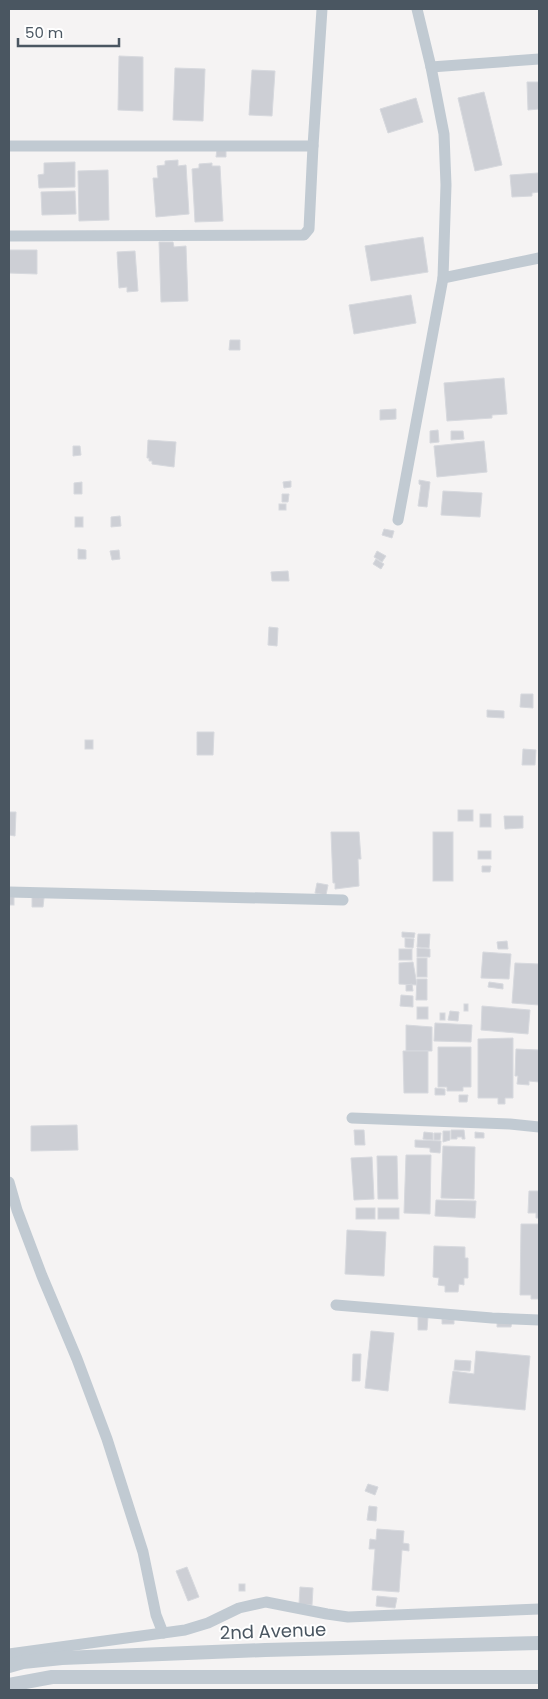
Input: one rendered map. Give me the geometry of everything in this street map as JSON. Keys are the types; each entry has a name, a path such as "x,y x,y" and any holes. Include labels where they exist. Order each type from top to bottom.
{"street":[{"path":"9,236 304,234 309,229 322,9"},
{"path":"398,520 442,278 446,186 444,134 416,9"},
{"path":"430,67 539,59"},
{"path":"9,146 313,146"},
{"path":"442,278 539,258"},
{"path":"9,892 343,900"},
{"path":"352,1118 510,1124 539,1127"},
{"path":"9,1182 13,1210 77,1359 107,1439 143,1552 156,1615 163,1633"},
{"path":"336,1305 539,1320"},
{"path":"9,1654 186,1630 208,1623 239,1608 266,1602 348,1617 539,1609"},
{"name":"2nd Avenue","path":"9,1666 24,1662 62,1658 265,1650 539,1643"},
{"path":"9,1685 52,1677 539,1676"}],"building":[{"path":"119,56 143,57 143,111 118,110"},
{"path":"175,68 205,69 203,121 173,120"},
{"path":"252,70 275,71 272,116 249,115"},
{"path":"527,82 539,82 539,109 528,110"},
{"path":"484,92 502,165 475,171 458,98"},
{"path":"416,98 423,122 388,133 380,109"},
{"path":"217,149 226,149 226,157 216,157"},
{"path":"178,160 178,166 186,165 189,214 156,217 153,178 158,178 157,166 165,165 165,161"},
{"path":"75,162 75,187 39,188 38,175 44,174 44,163"},
{"path":"212,163 212,166 220,166 223,221 195,222 192,169 199,168 199,164"},
{"path":"108,170 109,220 79,221 78,171"},
{"path":"538,173 539,192 532,193 532,196 512,197 510,175"},
{"path":"75,191 76,214 42,215 41,192"},
{"path":"423,237 428,272 371,281 365,246"},
{"path":"159,242 173,242 174,247 186,246 188,301 161,302"},
{"path":"9,250 37,250 37,274 9,273"},
{"path":"135,251 138,291 127,292 127,287 119,288 117,252"},
{"path":"411,295 416,323 354,334 349,305"},
{"path":"230,340 240,340 240,350 229,350"},
{"path":"504,378 507,414 492,415 492,418 447,421 444,383"},
{"path":"396,409 396,419 380,420 380,410"},
{"path":"438,430 439,442 430,443 430,431"},
{"path":"451,431 463,431 464,439 451,440"},
{"path":"148,440 176,442 174,467 152,464 152,461 149,461 149,458 147,458"},
{"path":"484,441 487,472 437,477 434,446"},
{"path":"73,446 80,446 81,455 73,456"},
{"path":"419,480 430,482 427,507 418,506 421,485"},
{"path":"291,481 291,487 284,488 283,482"},
{"path":"82,482 82,494 74,494 74,483"},
{"path":"443,491 482,493 480,517 441,515"},
{"path":"282,494 289,494 288,502 282,502"},
{"path":"279,504 286,504 286,510 279,510"},
{"path":"120,516 121,526 111,527 111,517"},
{"path":"75,517 83,517 83,527 75,527"},
{"path":"384,529 394,531 392,538 382,535"},
{"path":"78,549 86,550 86,559 78,559"},
{"path":"119,550 120,559 112,560 110,551"},
{"path":"377,551 386,556 382,562 374,557"},
{"path":"376,559 384,564 381,569 373,564"},
{"path":"288,571 289,581 272,581 271,572"},
{"path":"269,627 278,628 277,646 268,645"},
{"path":"521,694 533,694 533,708 520,707"},
{"path":"487,710 504,711 504,718 487,717"},
{"path":"197,732 214,732 213,755 197,755"},
{"path":"85,740 93,740 93,749 85,749"},
{"path":"523,749 536,750 535,765 522,765"},
{"path":"458,810 473,810 473,821 458,821"},
{"path":"9,812 16,812 15,836 9,835"},
{"path":"480,814 491,814 491,827 480,827"},
{"path":"504,816 523,816 523,828 505,829"},
{"path":"331,832 359,832 361,859 358,859 359,886 335,889 335,883 333,883"},
{"path":"433,832 453,832 453,881 433,881"},
{"path":"478,851 491,851 491,859 478,859"},
{"path":"482,866 491,866 490,872 482,872"},
{"path":"317,883 328,885 326,895 315,893"},
{"path":"9,897 14,897 14,905 9,905"},
{"path":"32,897 44,898 43,907 32,907"},
{"path":"402,932 415,933 414,938 402,937"},
{"path":"418,934 430,934 429,948 417,947"},
{"path":"405,938 414,939 413,948 405,947"},
{"path":"507,941 508,949 498,949 497,942"},
{"path":"417,948 430,949 430,957 417,957"},
{"path":"399,949 412,949 412,960 399,960"},
{"path":"483,952 511,954 509,979 481,978"},
{"path":"417,958 427,958 427,977 417,977"},
{"path":"413,962 417,985 399,984 399,963"},
{"path":"515,963 539,964 539,1005 512,1003"},
{"path":"417,979 427,979 427,1000 416,1000"},
{"path":"489,982 503,984 503,989 488,987"},
{"path":"412,984 413,991 406,991 406,985"},
{"path":"401,995 413,996 413,1007 400,1006"},
{"path":"464,1004 468,1004 468,1011 464,1011"},
{"path":"482,1006 530,1010 528,1034 481,1030"},
{"path":"417,1007 428,1007 428,1019 417,1019"},
{"path":"450,1011 459,1012 458,1021 448,1020"},
{"path":"440,1013 445,1013 445,1020 440,1020"},
{"path":"435,1023 472,1025 471,1042 434,1041"},
{"path":"406,1025 432,1027 432,1051 406,1051"},
{"path":"513,1038 513,1098 505,1098 505,1104 498,1104 498,1098 478,1098 478,1039"},
{"path":"438,1047 471,1047 471,1087 463,1087 463,1091 447,1091 447,1087 438,1087"},
{"path":"516,1049 539,1050 539,1082 529,1081 529,1085 517,1084 518,1076 515,1076"},
{"path":"403,1051 428,1051 428,1093 404,1093"},
{"path":"435,1088 445,1089 445,1095 435,1095"},
{"path":"459,1095 468,1095 467,1102 459,1102"},
{"path":"77,1125 78,1150 31,1151 31,1126"},
{"path":"354,1130 364,1130 365,1145 355,1145"},
{"path":"451,1130 464,1130 465,1139 457,1137 457,1139 451,1139"},
{"path":"443,1131 450,1131 450,1140 443,1142"},
{"path":"424,1132 433,1133 433,1140 423,1139"},
{"path":"475,1132 484,1133 484,1138 475,1138"},
{"path":"434,1133 441,1133 440,1140 434,1140"},
{"path":"415,1140 441,1141 440,1153 430,1152 430,1148 415,1147"},
{"path":"443,1146 475,1147 474,1199 441,1198"},
{"path":"406,1155 431,1155 430,1214 404,1213"},
{"path":"377,1156 397,1156 398,1199 378,1199"},
{"path":"372,1157 374,1199 354,1200 351,1158"},
{"path":"529,1191 539,1191 539,1218 536,1218 536,1213 528,1213"},
{"path":"436,1200 476,1201 475,1218 435,1216"},
{"path":"356,1208 375,1208 375,1219 356,1219"},
{"path":"378,1208 399,1208 399,1219 378,1219"},
{"path":"521,1224 539,1224 539,1299 531,1299 531,1295 520,1295"},
{"path":"347,1230 386,1232 384,1276 345,1274"},
{"path":"434,1246 465,1247 465,1258 468,1258 468,1278 464,1278 464,1285 459,1284 458,1292 445,1292 445,1286 438,1285 439,1278 433,1277"},
{"path":"418,1317 428,1317 427,1330 418,1330"},
{"path":"442,1319 454,1320 454,1324 442,1324"},
{"path":"497,1320 512,1320 511,1327 497,1327"},
{"path":"371,1331 394,1333 388,1391 365,1388"},
{"path":"476,1351 530,1356 525,1410 449,1403 453,1371 474,1374"},
{"path":"353,1354 361,1354 360,1381 352,1381"},
{"path":"455,1360 471,1361 470,1371 454,1370"},
{"path":"368,1484 378,1487 375,1495 365,1491"},
{"path":"369,1506 377,1507 376,1521 367,1520"},
{"path":"377,1529 404,1531 403,1543 409,1544 409,1551 402,1550 399,1592 372,1590 375,1549 369,1549 370,1539 376,1540"},
{"path":"187,1567 199,1597 188,1601 176,1571"},
{"path":"239,1584 245,1584 245,1591 239,1591"},
{"path":"300,1587 313,1588 312,1605 299,1604"},
{"path":"377,1596 397,1598 395,1608 376,1606"}]}
